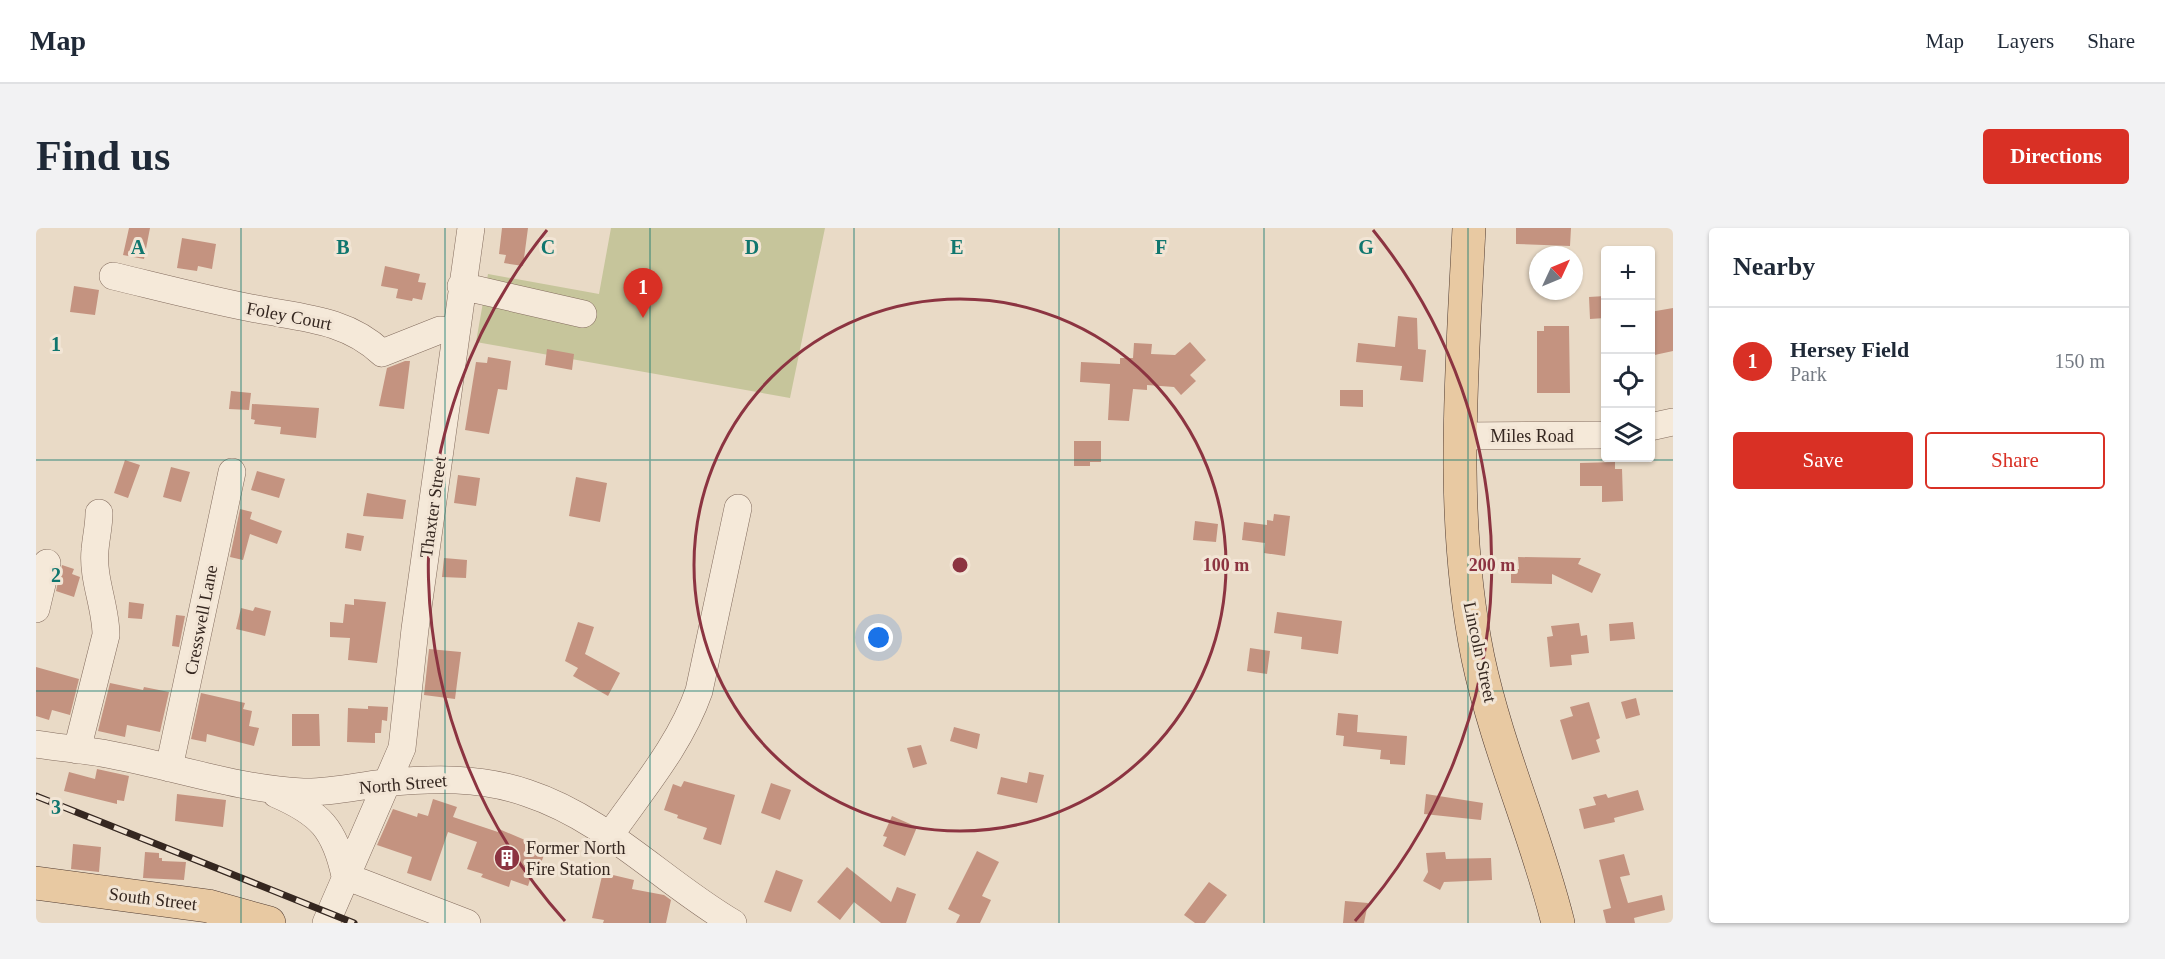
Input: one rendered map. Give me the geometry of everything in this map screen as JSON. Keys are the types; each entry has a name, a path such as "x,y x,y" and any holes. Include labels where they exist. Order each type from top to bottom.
{"main road":[{"name":"Lincoln Street","path":"1469,228 1459,436 1463,560 1478,658 1490,704 1526,811 1558,923"},
{"name":"South Street","path":"36,883 208,906 269,923"}],"street":[{"name":"Thaxter Street","path":"326,923 384,783 402,748 415,628 456,331 464,230"},
{"name":"Foley Court","path":"113,276 253,309 323,320 359,334 382,353 440,330 456,331"},
{"path":"461,286 583,314"},
{"path":"1655,426 1673,422"},
{"name":"Miles Road","path":"1459,436 1601,435"},
{"name":"Cresswell Lane","path":"169,768 232,472"},
{"path":"610,835 678,739 692,713 699,692 738,508"},
{"path":"77,750 106,635 106,616 95,550 99,537 99,513"},
{"path":"36,609 47,563"},
{"name":"North Street","path":"36,744 77,750 262,788 304,792 384,783 476,780 490,783 548,800 610,835 694,911 733,923"},
{"path":"262,788 294,801 326,827 333,835 345,876 467,923"}],"green space":[{"path":"611,228 825,228 790,398 476,342 488,274 599,294"}],"building":[{"path":"129,228 150,228 144,259 123,255"},
{"path":"502,228 528,228 523,266 504,263 506,255 499,254"},
{"path":"1516,228 1571,228 1570,246 1516,244"},
{"path":"182,238 216,244 212,269 198,266 197,271 177,268"},
{"path":"385,266 420,274 418,282 426,283 422,300 396,298 398,289 381,286"},
{"path":"74,286 99,290 95,315 70,312"},
{"path":"1601,296 1601,318 1590,319 1589,297"},
{"path":"1673,308 1673,351 1655,355 1655,354 1655,311"},
{"path":"1398,316 1417,318 1418,349 1426,350 1423,382 1400,380 1402,366 1356,362 1358,343 1395,347"},
{"path":"1544,326 1569,326 1570,393 1537,393 1537,331 1544,331"},
{"path":"1190,342 1206,360 1190,375 1196,381 1181,395 1174,387 1147,385 1147,390 1133,389 1129,421 1108,420 1110,384 1080,382 1081,362 1120,364 1120,358 1133,358 1134,343 1152,344 1151,354 1175,355"},
{"path":"547,349 574,354 572,370 545,365"},
{"path":"488,357 511,361 507,390 498,389 489,434 465,430 476,362 487,363"},
{"path":"410,361 404,409 379,406 387,368"},
{"path":"1340,390 1363,390 1363,407 1340,406"},
{"path":"231,391 251,393 249,410 229,409"},
{"path":"252,404 319,408 316,438 280,434 281,427 254,424 255,420 251,419"},
{"path":"1074,441 1101,441 1101,462 1090,462 1090,466 1074,466"},
{"path":"125,460 140,465 128,498 114,493"},
{"path":"1615,462 1615,469 1622,469 1623,501 1602,502 1602,486 1580,486 1580,463"},
{"path":"171,467 190,472 181,502 163,497"},
{"path":"257,471 285,479 279,498 251,490"},
{"path":"458,475 480,478 476,506 454,503"},
{"path":"576,477 607,483 600,522 569,516"},
{"path":"367,493 406,500 403,519 363,516"},
{"path":"240,509 252,512 250,519 282,531 277,544 250,534 243,560 230,557"},
{"path":"1274,514 1290,516 1285,556 1264,553 1265,543 1242,540 1244,522 1267,525 1267,520 1273,521"},
{"path":"1195,521 1218,524 1216,542 1193,540"},
{"path":"347,533 364,536 361,551 345,548"},
{"path":"1518,557 1581,558 1578,564 1601,574 1592,593 1552,574 1552,584 1511,583 1511,569 1519,569"},
{"path":"444,558 467,560 466,578 442,577"},
{"path":"62,565 74,569 72,574 80,577 74,597 56,591"},
{"path":"354,599 386,602 377,663 348,660 350,638 330,637 330,622 343,623 345,604 354,605"},
{"path":"129,602 144,604 142,619 128,618"},
{"path":"255,607 271,611 265,636 236,629 241,608 253,611"},
{"path":"1277,612 1342,621 1338,654 1301,649 1302,637 1274,633"},
{"path":"176,615 185,616 179,647 172,646"},
{"path":"578,622 594,627 585,654 620,673 608,696 573,676 578,668 565,661"},
{"path":"1633,622 1635,639 1610,641 1609,624"},
{"path":"1579,623 1581,636 1587,635 1589,653 1571,655 1572,665 1550,667 1547,637 1553,636 1551,626"},
{"path":"1250,648 1270,651 1267,674 1247,671"},
{"path":"429,649 461,652 455,699 424,695"},
{"path":"36,667 79,679 70,715 52,710 49,720 36,716"},
{"path":"110,683 143,690 144,687 169,692 160,732 127,725 125,737 98,731"},
{"path":"201,693 245,703 243,709 252,711 249,726 259,728 254,746 207,734 206,742 191,739"},
{"path":"1636,698 1640,715 1626,719 1621,702"},
{"path":"1589,702 1600,738 1596,740 1600,752 1572,760 1560,720 1573,716 1570,707"},
{"path":"368,706 388,707 387,721 382,720 381,733 375,733 375,743 347,742 348,708 368,709"},
{"path":"1338,713 1358,715 1357,732 1407,736 1405,765 1390,764 1390,760 1380,759 1381,750 1343,746 1344,736 1336,735"},
{"path":"292,714 319,714 320,746 292,746"},
{"path":"954,727 980,734 977,749 950,741"},
{"path":"921,745 927,764 913,768 907,748"},
{"path":"97,769 129,776 124,801 117,800 117,804 64,791 69,772 95,779"},
{"path":"1029,772 1044,775 1037,803 997,794 1001,777 1027,783"},
{"path":"684,781 735,795 721,845 703,839 707,828 677,818 678,815 664,810 673,784 681,787"},
{"path":"771,783 791,790 780,820 761,813"},
{"path":"1638,790 1644,810 1614,818 1615,822 1584,829 1579,809 1596,805 1593,797 1606,794 1608,798"},
{"path":"177,794 226,800 223,827 175,821"},
{"path":"1426,794 1483,803 1481,820 1424,814"},
{"path":"433,799 457,807 453,817 498,832 499,829 546,849 539,869 534,867 528,886 511,880 509,887 481,877 483,874 467,869 477,842 448,832 431,881 407,873 412,857 377,845 393,809 417,817 418,813 428,816"},
{"path":"892,816 917,827 905,856 883,846 887,837 883,836"},
{"path":"73,844 101,847 99,872 71,869"},
{"path":"977,851 999,862 982,896 991,900 980,923 956,923 960,915 948,909"},
{"path":"145,852 159,853 162,861 186,862 184,880 143,878"},
{"path":"1445,852 1446,859 1491,858 1492,880 1444,882 1440,890 1423,881 1428,872 1426,853"},
{"path":"1624,854 1630,875 1620,877 1628,903 1662,895 1665,910 1634,918 1635,923 1606,923 1603,910 1611,908 1599,860"},
{"path":"847,867 891,902 897,887 916,894 906,923 881,923 854,902 840,920 817,902"},
{"path":"776,870 803,880 791,912 764,902"},
{"path":"613,875 634,880 632,889 664,895 671,900 666,923 603,923 604,920 592,918 602,876 612,878"},
{"path":"1209,882 1227,895 1205,923 1195,923 1184,915"},
{"path":"1345,901 1368,903 1364,923 1343,923"}],"railway":[{"path":"36,796 354,923"}],"place":[{"name":"Hersey Field","path":"643,318"},
{"name":"Former North Fire Station","path":"507,858"}]}
